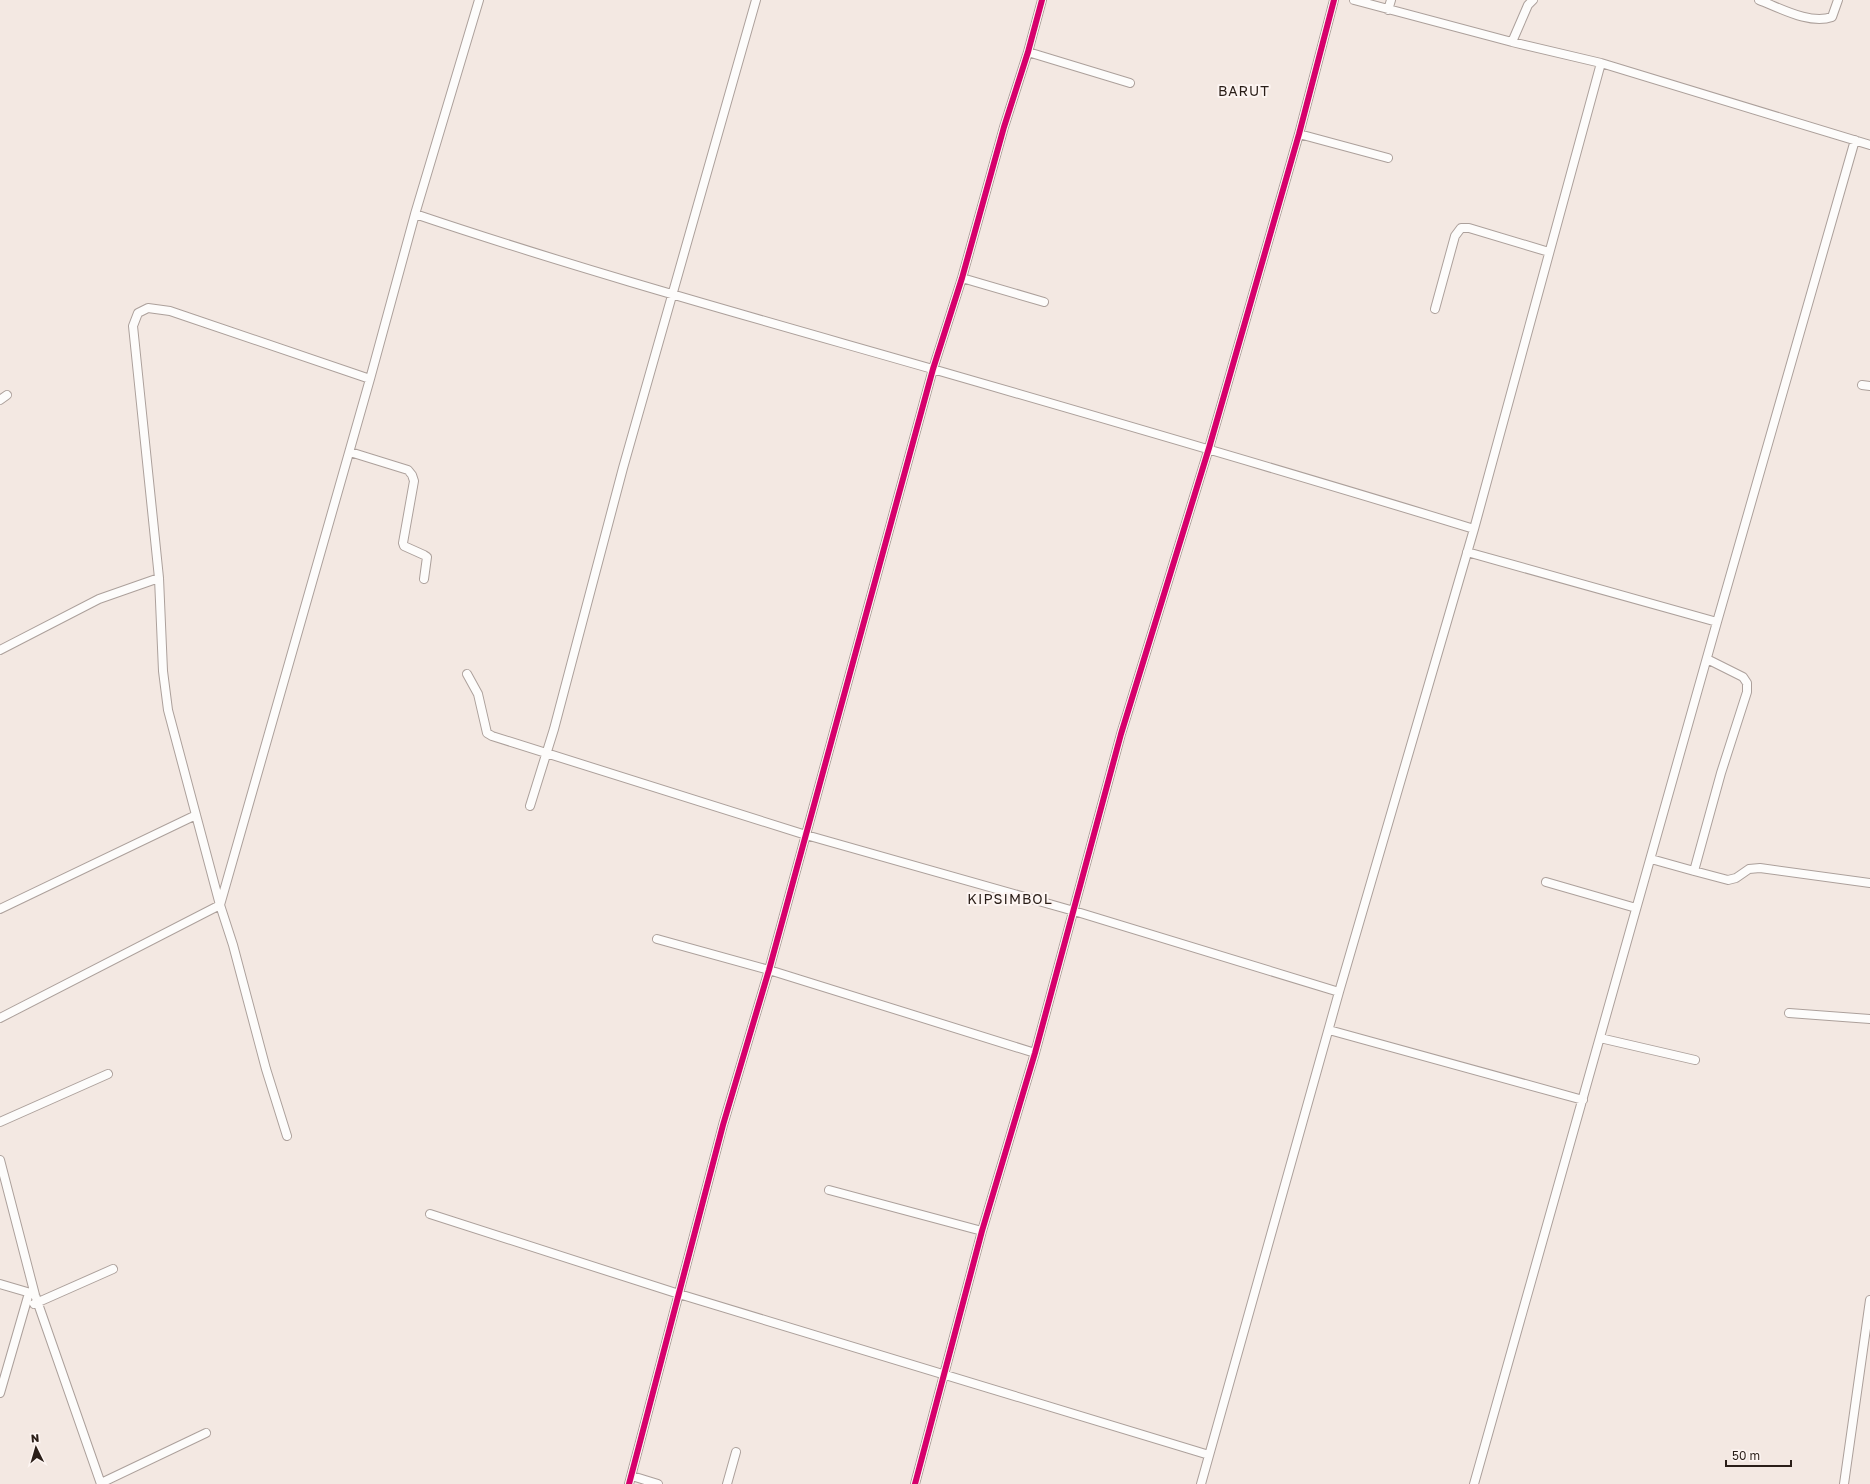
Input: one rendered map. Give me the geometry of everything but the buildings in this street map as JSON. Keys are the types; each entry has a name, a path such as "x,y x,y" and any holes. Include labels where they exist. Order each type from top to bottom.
{"street":[{"path":"0,1018 220,905 350,452 415,214 479,0"},
{"path":"530,806 546,754 623,468 756,0"},
{"path":"629,1484 723,1125 769,970 934,369 962,278 1004,127 1028,52 1042,0"},
{"path":"914,1484 982,1231 1035,1053 1121,734 1209,448 1299,134 1334,0"},
{"path":"1354,0 1512,42 1601,63 1870,145"},
{"path":"1388,10 1391,0"},
{"path":"1512,42 1528,5 1533,0"},
{"path":"1759,0 1806,17 1824,20 1832,17 1838,0"},
{"path":"1028,52 1130,83"},
{"path":"1201,1484 1339,992 1474,529 1601,63"},
{"path":"1299,134 1388,158"},
{"path":"1474,1484 1717,622 1855,140"},
{"path":"415,214 505,244 673,295 1209,448 1474,529"},
{"path":"1435,309 1455,236 1461,228 1469,228 1549,252"},
{"path":"962,278 1044,302"},
{"path":"287,1136 266,1069 233,945 220,905 168,710 163,671 159,578 133,326 138,313 148,308 170,311 370,379"},
{"path":"0,400 7,395"},
{"path":"350,452 408,470 412,475 414,481 403,543 404,546 427,557 424,579"},
{"path":"1467,552 1717,622"},
{"path":"0,650 99,599 159,578"},
{"path":"1694,871 1721,773 1747,692 1747,683 1744,677 1707,659"},
{"path":"467,674 478,694 487,733 492,736 806,834 1074,911 1339,992"},
{"path":"0,909 196,815"},
{"path":"1651,859 1728,880 1736,878 1749,869 1760,868 1870,883"},
{"path":"1546,882 1636,908"},
{"path":"658,939 769,970 1035,1053"},
{"path":"1789,1013 1870,1020"},
{"path":"1329,1030 1583,1100"},
{"path":"1600,1038 1695,1060"},
{"path":"0,1122 108,1074"},
{"path":"0,1160 34,1297 101,1483 206,1433"},
{"path":"829,1190 982,1231"},
{"path":"430,1214 679,1294 945,1373 1210,1455"},
{"path":"0,1393 25,1306 34,1297 113,1269"},
{"path":"0,1284 34,1297"},
{"path":"1844,1484 1870,1300"},
{"path":"727,1484 736,1452"},
{"path":"632,1476 658,1484"}],"cycle path":[{"path":"629,1484 723,1125 769,970 933,369 962,278 1004,127 1028,52 1042,0"},
{"path":"915,1484 982,1231 1035,1053 1121,734 1209,448 1299,134 1334,0"}],"district":[{"name":"BARUT","path":"1244,91"},
{"name":"KIPSIMBOL","path":"1010,899"}]}
